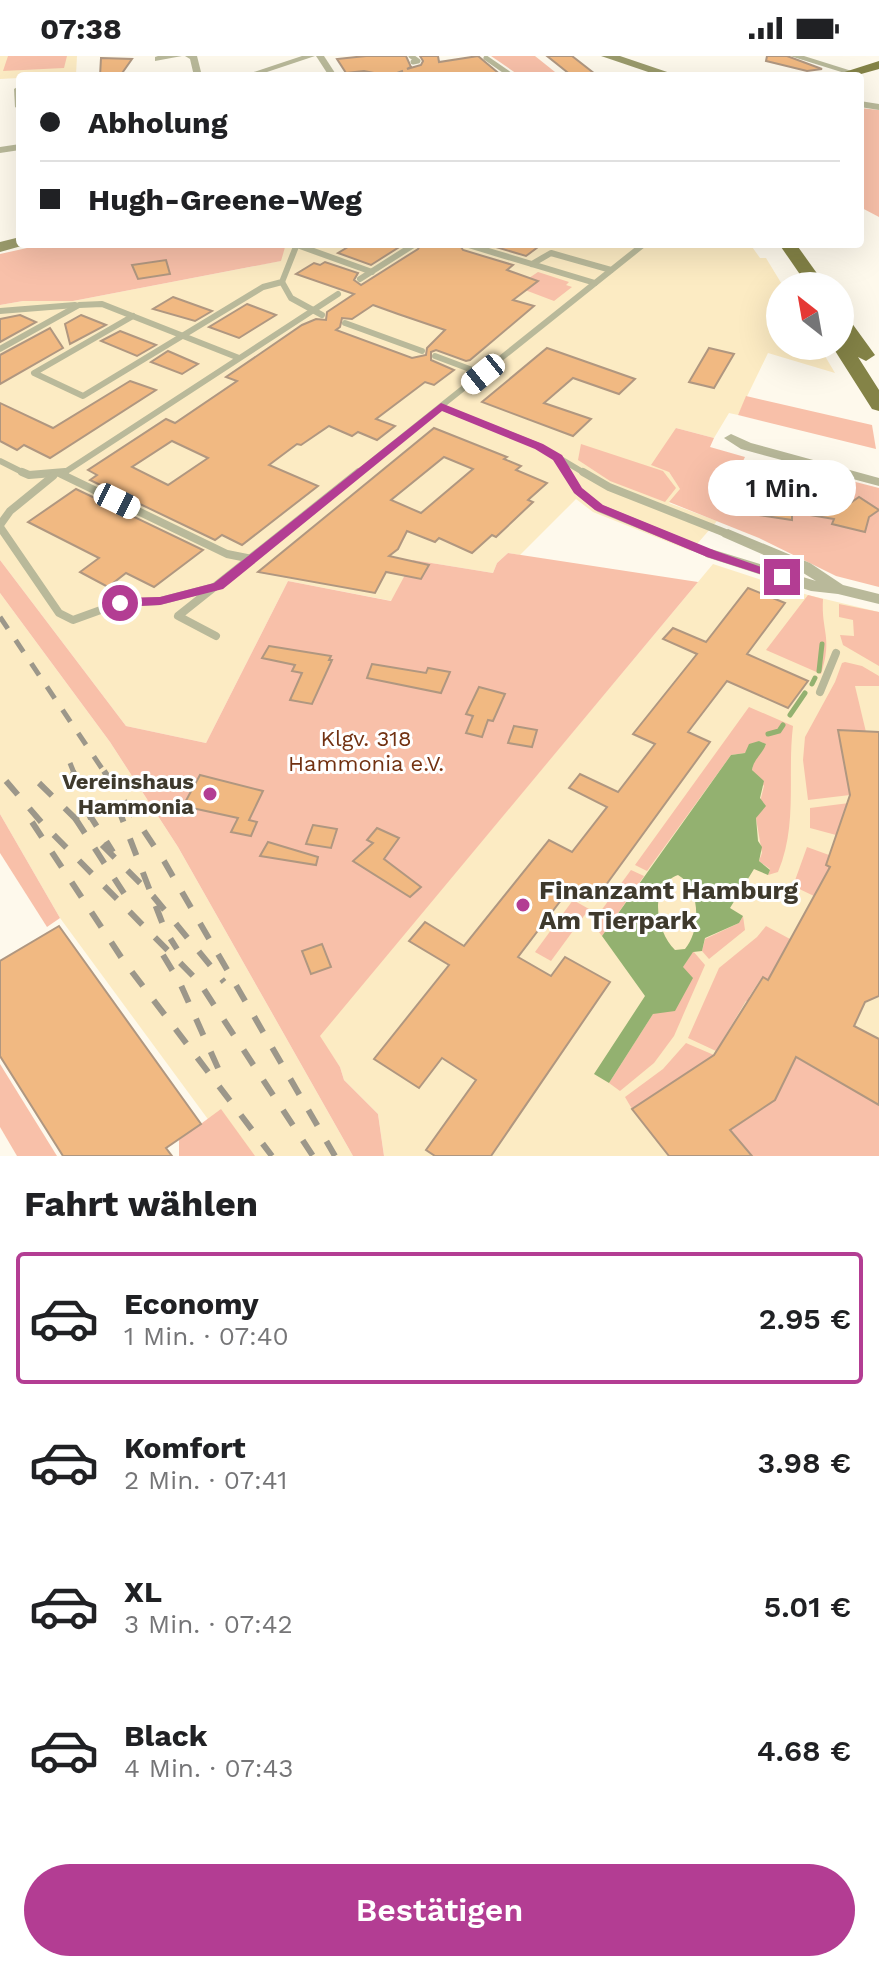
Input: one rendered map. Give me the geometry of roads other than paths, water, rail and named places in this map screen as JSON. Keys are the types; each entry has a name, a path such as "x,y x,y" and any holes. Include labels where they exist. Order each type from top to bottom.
{"main road":[{"path":"605,56 641,72"},
{"path":"860,72 879,66"},
{"path":"775,248 791,272"},
{"path":"790,248 807,272"},
{"path":"854,339 879,374"},
{"path":"850,360 879,405"}],"street":[{"path":"158,59 178,56"},
{"path":"259,72 311,56"},
{"path":"794,56 841,72"},
{"path":"731,438 746,446 879,482"},
{"path":"728,534 805,567 838,589"},
{"path":"732,561 747,542"},
{"path":"711,554 811,586 879,599"}],"lane":[{"path":"486,58 506,72"},
{"path":"282,282 296,248"},
{"path":"305,248 372,272"},
{"path":"360,279 409,248"},
{"path":"478,248 595,283"},
{"path":"216,636 178,616 639,248"},
{"path":"532,264 551,253 611,270"},
{"path":"282,282 291,298 322,315"},
{"path":"133,316 34,373 83,396 263,287 282,282"},
{"path":"218,586 160,601 120,603 73,620 59,613 31,567 0,526 5,513 57,475 338,294"},
{"path":"0,311 102,304 239,358"},
{"path":"0,349 79,305"},
{"path":"345,323 422,351"},
{"path":"435,356 483,374"},
{"path":"441,407 539,446 609,487 728,534"},
{"path":"558,457 578,491 599,508 711,554"},
{"path":"0,461 29,475 57,475 227,554 252,559"},
{"path":"820,692 836,653"}],"waterway":[{"path":"819,671 822,644"},
{"path":"812,684 815,678"},
{"path":"790,715 805,693"},
{"path":"768,734 779,731 783,725"}],"railway":[{"path":"0,617 105,773"},
{"path":"70,763 74,773"},
{"path":"73,771 89,815"},
{"path":"104,771 164,861 335,1156"},
{"path":"6,781 42,823 199,982 313,1156"},
{"path":"39,783 75,818"},
{"path":"117,805 151,894"},
{"path":"87,811 89,815"},
{"path":"89,815 113,852"},
{"path":"89,815 91,819"},
{"path":"75,818 82,825"},
{"path":"75,818 127,898"},
{"path":"32,822 123,960 272,1156"},
{"path":"102,845 151,894"},
{"path":"151,894 224,982"},
{"path":"151,894 165,930 177,949"},
{"path":"163,955 180,983 222,1077"}],"place":[{"name":"Vereinshaus Hammonia","path":"210,794"},
{"name":"Finanzamt Hamburg Am Tierpark","path":"523,905"}],"park label":[{"name":"Klgv. 318 Hammonia e.V.","path":"366,750"}]}
